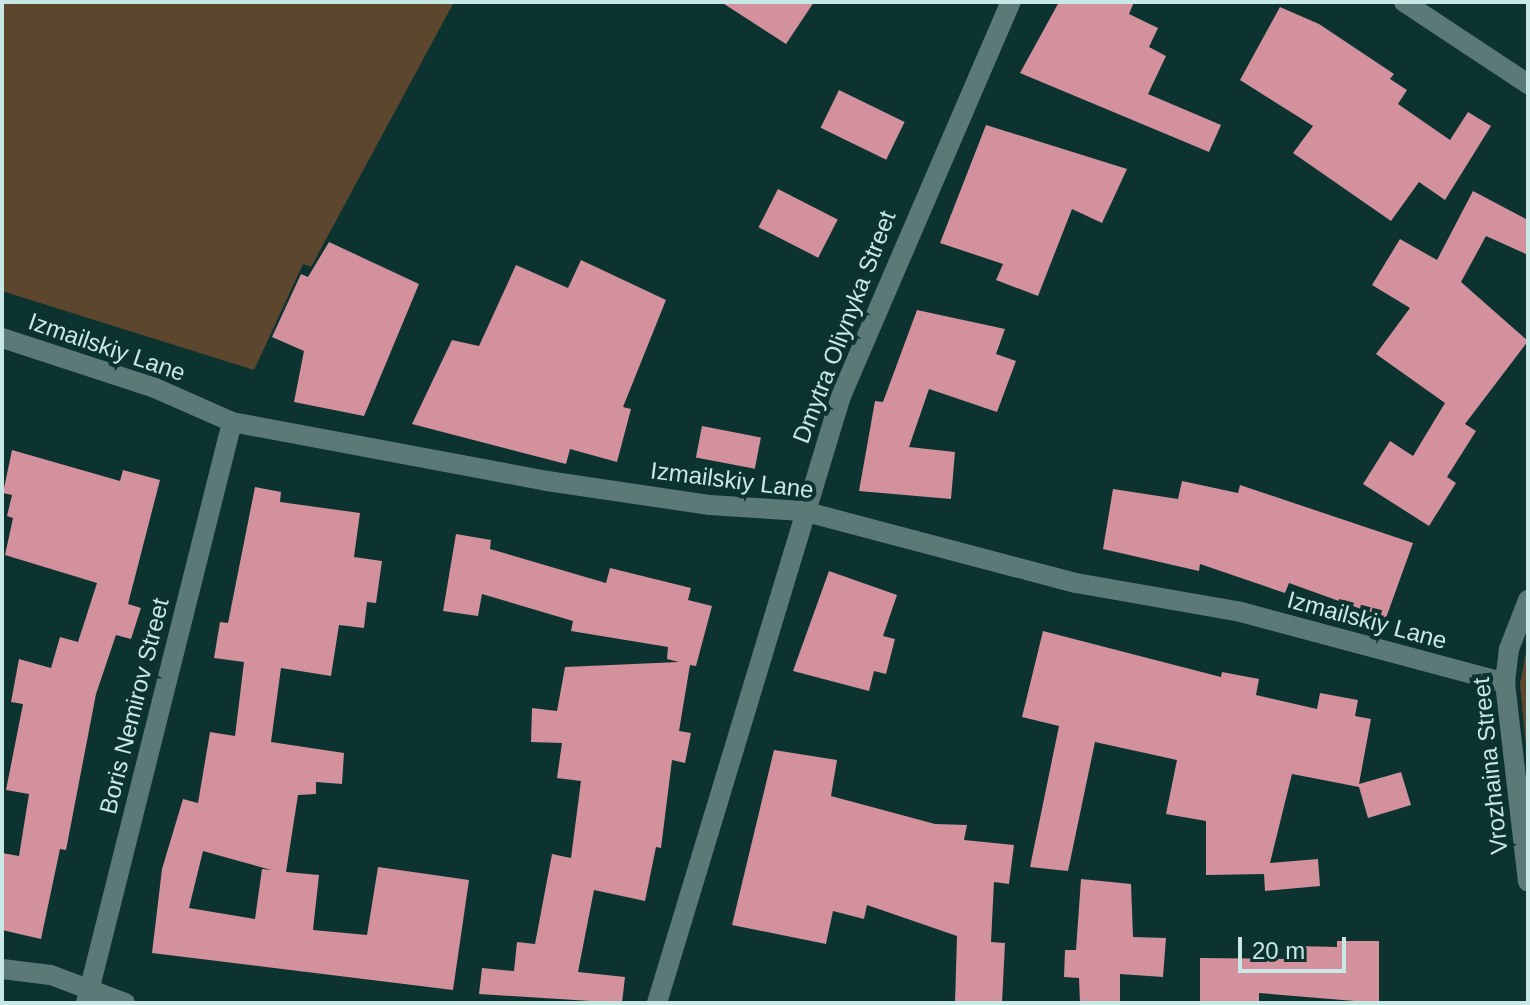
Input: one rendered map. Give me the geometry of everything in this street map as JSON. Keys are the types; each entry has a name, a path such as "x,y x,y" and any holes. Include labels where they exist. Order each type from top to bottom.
{"street":[{"name":"Dmytra Oliynyka Street","path":"657,1003 803,511 876,310 1011,2"},
{"path":"1404,2 1528,84"},
{"name":"Izmailskiy Lane","path":"2,338 155,388 232,422 547,481 710,505 803,511 1076,583 1237,611 1505,683"},
{"name":"Boris Nemirov Street","path":"88,995 232,422"},
{"name":"Vrozhaina Street","path":"1528,600 1509,649 1505,683 1528,882"},
{"path":"2,969 125,1003"}],"shaded area":[{"path":"2,2 454,2 311,267 303,264 254,370 2,291"},
{"path":"1528,641 1528,769 1520,684"}],"building":[{"path":"721,2 814,2 786,44"},
{"path":"1059,2 1134,2 1129,14 1158,28 1149,47 1166,56 1148,94 1221,125 1209,152 1020,73"},
{"path":"1280,7 1319,24 1394,74 1390,79 1407,90 1398,104 1450,140 1468,112 1491,126 1445,200 1419,182 1391,221 1293,153 1313,126 1240,80"},
{"path":"839,90 905,122 886,160 821,128"},
{"path":"986,125 1127,169 1102,223 1072,209 1038,296 996,280 1003,264 940,243"},
{"path":"778,189 838,219 818,258 758,227"},
{"path":"1473,191 1528,220 1528,255 1486,236 1461,282 1528,341 1465,424 1476,431 1447,477 1456,483 1429,526 1363,484 1390,441 1413,456 1445,403 1376,354 1410,308 1372,285 1400,239 1437,260"},
{"path":"329,242 419,284 364,416 294,402 304,351 272,337 301,274 308,277"},
{"path":"581,260 666,300 623,407 631,409 617,462 570,449 566,464 412,424 452,340 479,346 516,265 568,288"},
{"path":"917,310 1005,329 996,354 1016,361 997,412 929,389 909,447 955,452 951,499 859,491 875,401 883,402"},
{"path":"702,426 761,437 755,469 696,457"},
{"path":"12,450 120,481 123,470 160,480 128,604 141,608 131,639 116,635 96,694 66,850 60,849 41,939 2,930 2,853 19,856 29,794 6,790 23,704 11,702 19,659 51,668 60,637 78,642 97,583 5,555 13,518 7,516 12,495 3,493"},
{"path":"1182,481 1238,493 1240,485 1413,543 1386,618 1289,583 1285,593 1200,564 1199,571 1103,549 1113,489 1178,499"},
{"path":"255,487 281,492 280,502 360,513 354,557 382,561 376,603 367,602 364,628 339,625 331,676 281,668 271,742 344,753 342,784 316,782 316,794 298,795 286,872 319,875 313,930 367,935 378,867 469,880 453,990 152,953 162,869 183,799 198,803 210,732 235,736 244,662 214,658 220,622 228,623","holes":["203,851 271,870 262,869 255,919 189,908"]},
{"path":"456,534 491,540 490,549 606,583 610,568 691,588 688,600 712,606 696,666 690,665 679,731 691,733 685,763 672,760 661,848 656,847 645,901 594,890 578,972 625,977 622,1003 479,994 482,968 514,971 517,942 535,944 552,854 571,858 581,781 557,778 562,743 531,742 532,708 557,711 565,667 679,662 667,659 668,647 571,631 573,621 482,594 478,616 443,611"},
{"path":"829,571 897,595 883,636 895,639 886,674 874,671 869,691 793,671"},
{"path":"1043,631 1221,677 1222,672 1259,679 1256,695 1317,709 1320,693 1358,700 1355,716 1371,719 1359,784 1401,772 1411,805 1368,818 1359,787 1292,774 1270,863 1318,859 1320,886 1265,891 1264,874 1206,875 1206,821 1166,814 1177,760 1095,742 1068,871 1030,867 1059,726 1022,717"},
{"path":"774,750 837,760 831,796 935,824 967,825 964,840 1014,845 1009,884 994,882 991,942 1005,943 1002,1003 955,1003 957,936 867,905 864,919 833,911 826,944 732,925"},
{"path":"1081,879 1131,884 1133,937 1166,938 1163,977 1120,974 1120,1003 1080,1003 1079,978 1064,977 1065,950 1076,950"},
{"path":"1337,941 1379,941 1379,1003 1259,993 1259,1003 1200,1003 1200,958 1296,959 1296,946 1337,947"}]}
